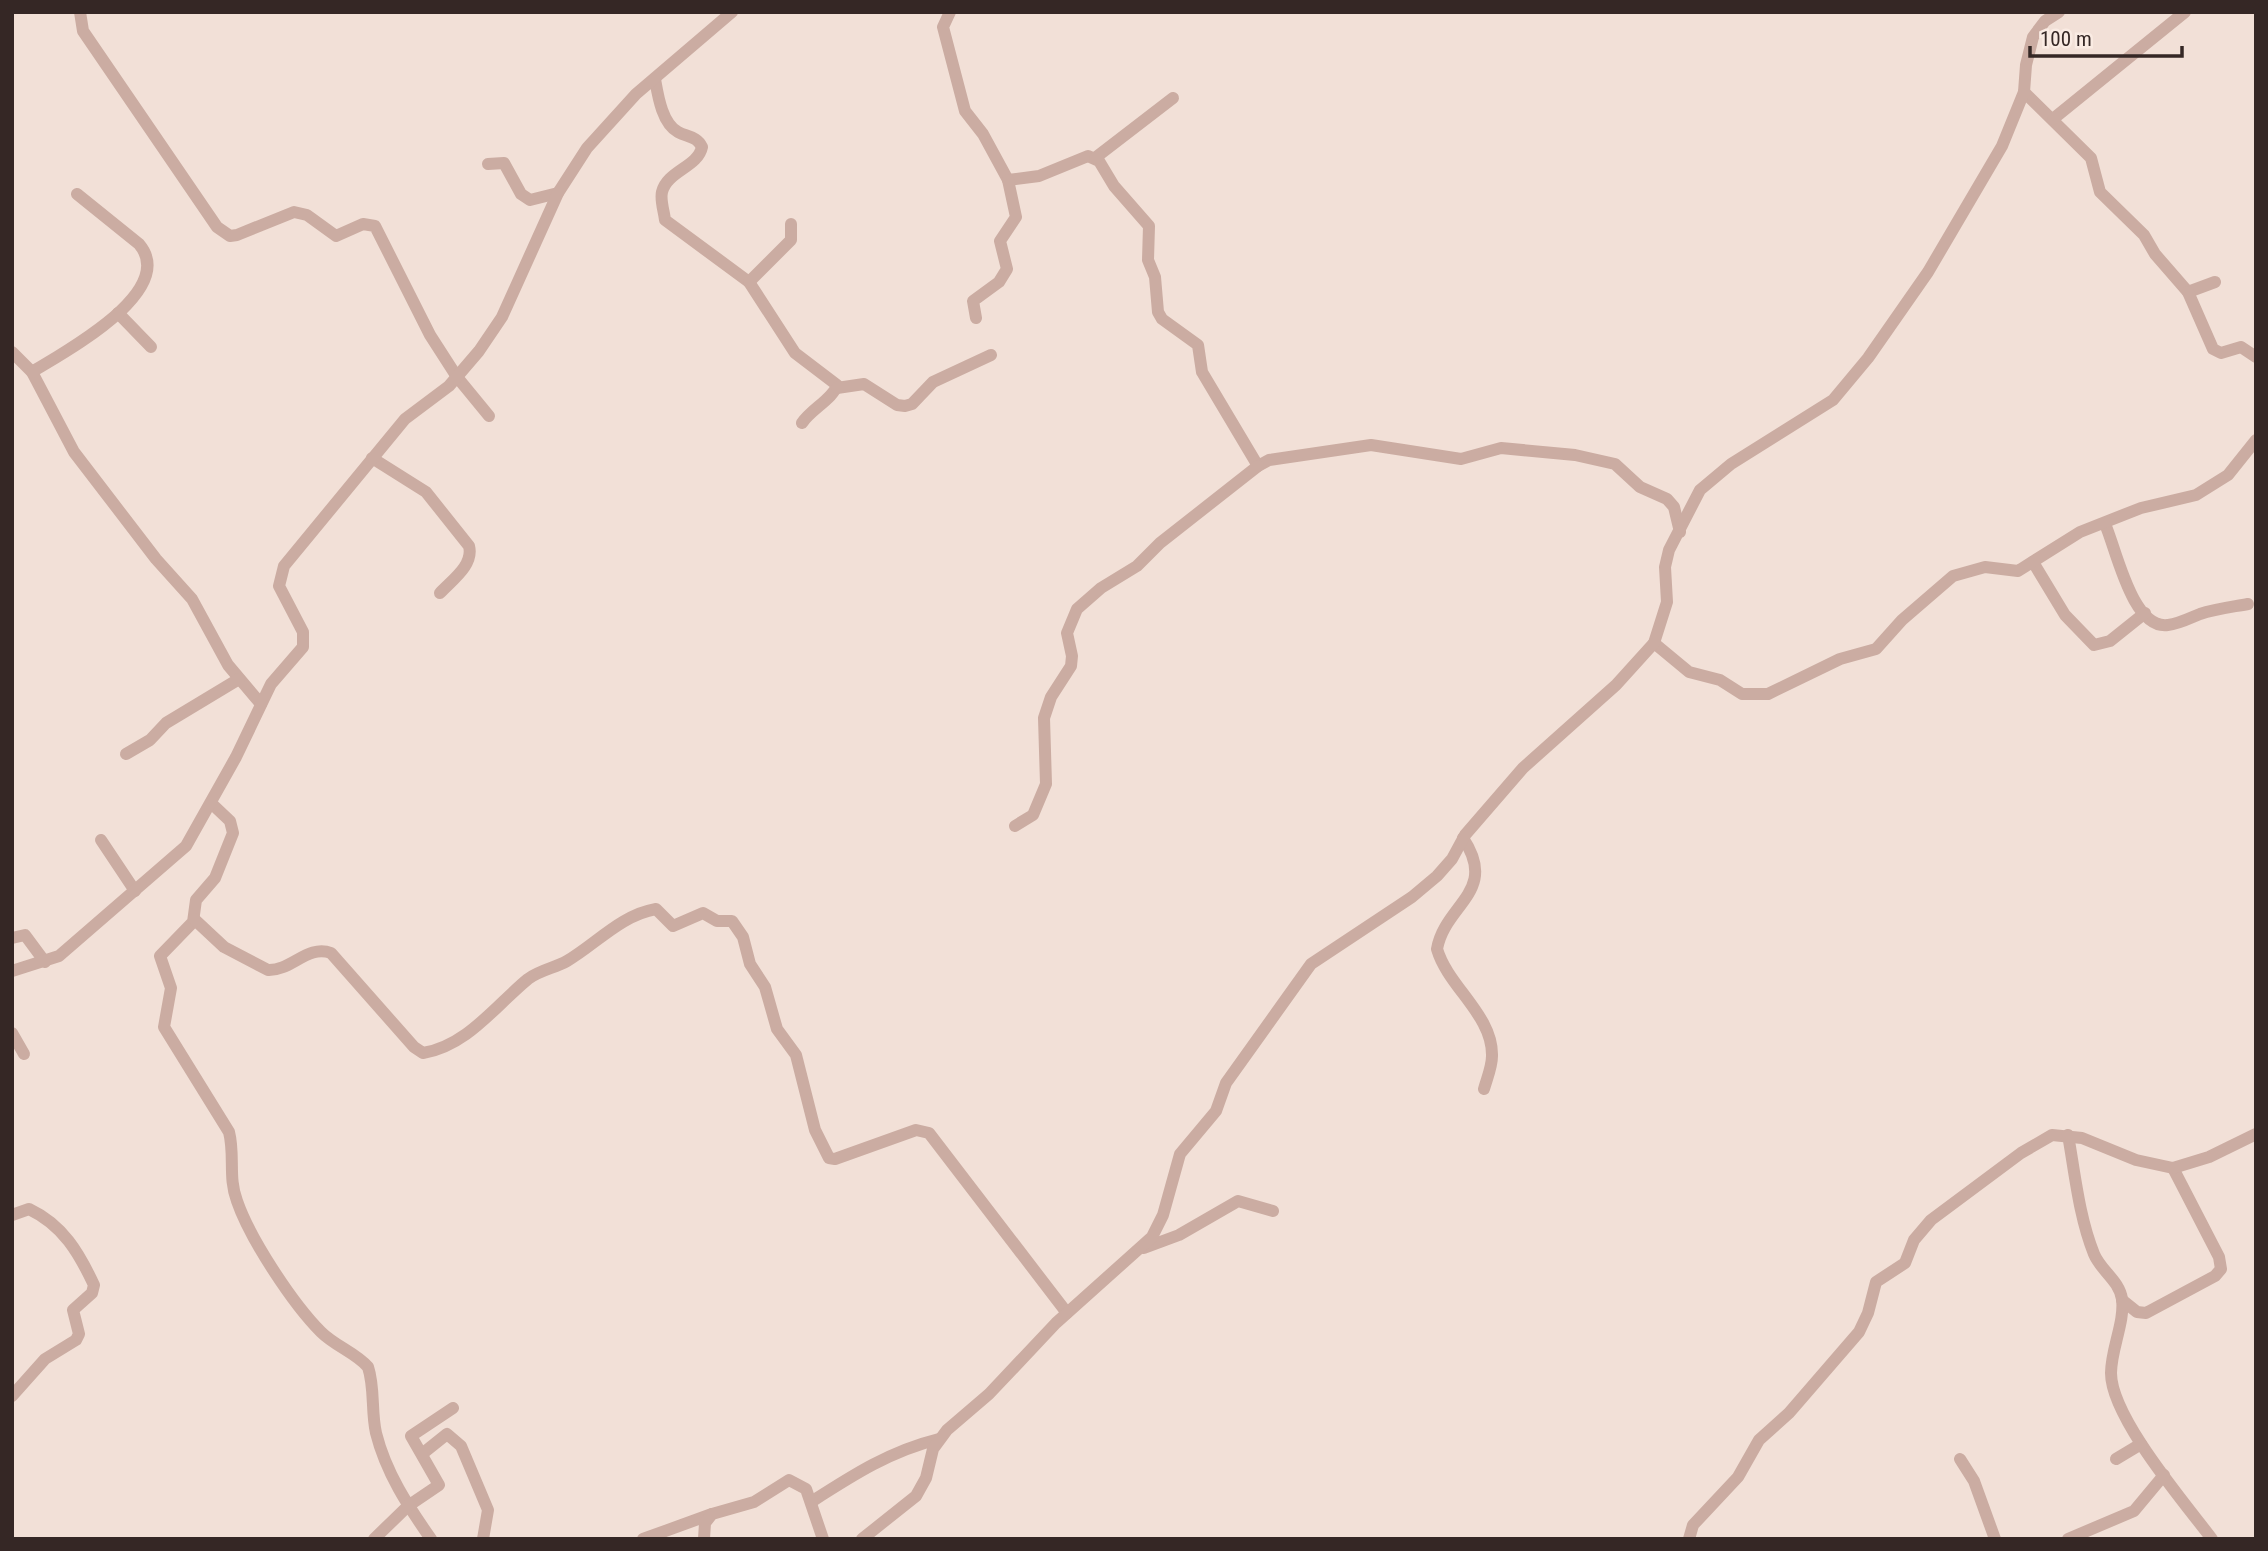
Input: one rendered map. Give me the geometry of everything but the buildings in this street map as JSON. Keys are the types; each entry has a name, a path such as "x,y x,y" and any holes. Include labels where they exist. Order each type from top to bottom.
{"street":[{"path":"80,12 83,31 217,227 230,236 237,235 295,212 307,215 336,236 363,224 375,226 430,335 457,377 489,416"},
{"path":"12,971 45,962 70,949 186,846 274,679 301,652 303,632 279,586 281,572 405,419 457,377 480,351 502,317 573,166 610,120 732,12"},
{"path":"950,12 944,19 943,27 965,111 983,134 1008,180 1016,217 1000,241 1007,269 999,282 973,301 976,318"},
{"path":"862,1539 916,1496 926,1478 933,1449 939,1439 989,1394 1067,1313 1143,1248 1163,1215 1180,1154 1216,1111 1226,1083 1259,1042 1302,975 1322,953 1427,884 1446,867 1463,838 1523,768 1606,694 1654,643 1667,603 1666,559 1695,498 1709,480 1822,409 1845,388 1944,247 2002,146 2024,92 2026,65 2033,37 2045,21 2059,12"},
{"path":"2053,118 2185,12"},
{"path":"656,79 661,106 673,128 697,139 702,147 700,154 670,179 662,190 665,220 749,282 794,353 831,378 837,388"},
{"path":"2024,92 2093,160 2100,192 2144,235 2155,254 2188,292 2213,349 2221,353 2241,347 2256,357"},
{"path":"1008,180 1039,176 1076,159 1095,158 1173,98"},
{"path":"1095,158 1149,226 1148,260 1155,277 1154,299 1160,315 1198,345 1202,372 1258,466"},
{"path":"488,164 504,163 521,194 530,200 558,193"},
{"path":"32,372 118,313 146,279 146,255 139,244 77,194"},
{"path":"749,282 791,240 791,224"},
{"path":"2188,292 2215,282"},
{"path":"118,313 151,347"},
{"path":"12,352 32,372 74,452 156,559 192,599 218,649 261,704"},
{"path":"802,423 811,409 837,388 864,384 897,405 905,406 912,404 933,382 991,355"},
{"path":"1654,643 1689,672 1720,680 1742,694 1763,696 1840,659 1876,649 1902,620 1953,576 1984,567 2010,572 2033,562 2063,540 2141,508 2196,495 2228,475 2256,440"},
{"path":"1015,826 1032,815 1046,784 1044,718 1051,697 1071,666 1072,656 1067,633 1077,609 1101,588 1137,566 1160,543 1269,460 1371,445 1461,459 1501,448 1565,454 1615,464 1640,488 1667,499 1674,508 1680,532"},
{"path":"372,458 426,492 466,541 470,552 469,559 440,593"},
{"path":"2105,524 2116,549 2124,584 2155,622 2168,626 2208,612 2248,604"},
{"path":"2033,562 2065,615 2094,645 2110,641 2145,613"},
{"path":"126,754 150,740 166,723 239,679"},
{"path":"211,803 230,821 233,833 215,878 196,900 194,919 190,926 160,956 172,988 163,1020 165,1030 229,1132 232,1148 232,1186 254,1237 310,1320 345,1352 359,1359 369,1371 374,1419 382,1453 408,1506 431,1539"},
{"path":"1463,838 1476,863 1474,882 1437,949 1447,973 1477,1014 1488,1035 1492,1058 1485,1089"},
{"path":"102,840 135,891"},
{"path":"194,919 225,947 268,970 290,965 315,951 331,953 414,1047 423,1053 439,1048 477,1026 535,975 564,962 627,919 650,910 660,911 673,926 701,914 718,921 732,921 741,933 748,961 763,983 777,1029 796,1055 815,1130 828,1158 835,1159 916,1130 929,1133 1067,1313"},
{"path":"12,938 25,935 45,962"},
{"path":"12,1033 24,1054"},
{"path":"1689,1539 1693,1525 1738,1477 1759,1440 1789,1413 1859,1332 1868,1313 1876,1282 1905,1263 1923,1227 2021,1153 2052,1135 2068,1135 2136,1160 2173,1168 2209,1157 2256,1134"},
{"path":"2068,1135 2076,1183 2095,1256 2116,1284 2122,1300 2111,1371 2112,1386 2141,1444 2212,1539"},
{"path":"2122,1300 2137,1312 2150,1312 2221,1269 2221,1261 2173,1168"},
{"path":"1143,1248 1162,1243 1238,1201 1273,1211"},
{"path":"12,1215 29,1209 58,1227 72,1244 94,1285 92,1293 73,1310 79,1334 76,1340 45,1359 12,1396"},
{"path":"374,1539 408,1506 439,1485 412,1434 453,1408"},
{"path":"422,1454 447,1434 458,1441 489,1514 483,1539"},
{"path":"811,1502 873,1462 911,1446 939,1439"},
{"path":"2116,1459 2141,1444"},
{"path":"1960,1459 1974,1481 1996,1539"},
{"path":"2068,1539 2134,1511 2164,1475"},
{"path":"643,1539 754,1502 789,1480 802,1485 811,1502 823,1539"},
{"path":"704,1539 705,1523 712,1514"}]}
